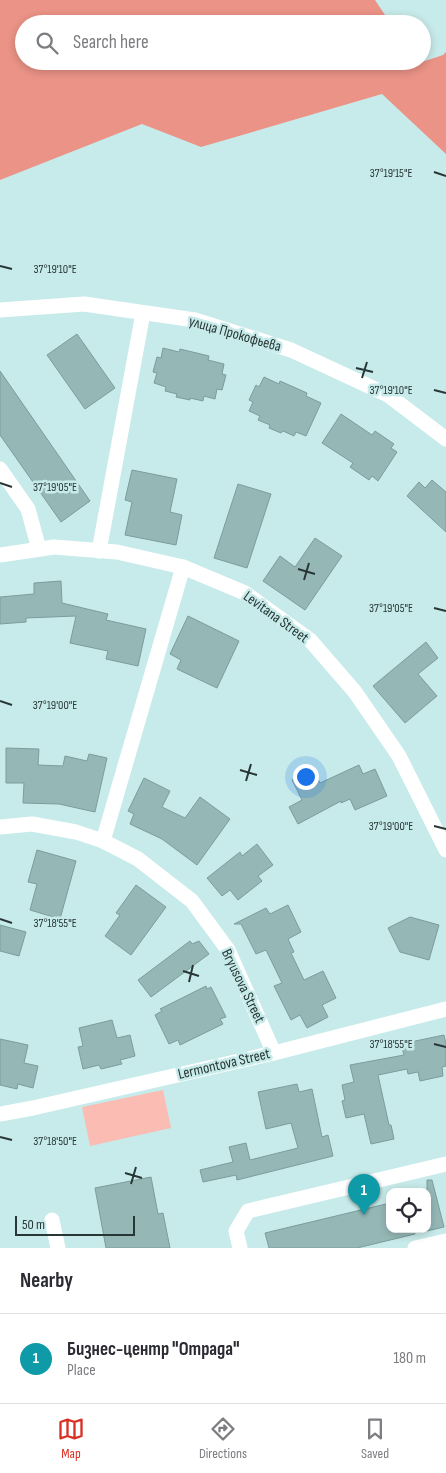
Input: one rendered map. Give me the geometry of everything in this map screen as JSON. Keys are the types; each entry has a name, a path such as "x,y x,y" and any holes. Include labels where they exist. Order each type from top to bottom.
{"street":[{"name":"улица Прокофьева","path":"0,310 84,304 195,320 291,350 388,395 446,439"},
{"path":"99,551 143,312"},
{"path":"0,468 28,509 39,550"},
{"name":"Levitana Street","path":"0,555 54,547 117,552 183,568 245,593 310,640 355,692 398,756 446,850"},
{"path":"103,841 183,568"},
{"name":"Bryusova Street","path":"0,827 32,824 76,832 103,841 138,860 192,901 228,950 274,1052"},
{"name":"Lermontova Street","path":"0,1114 274,1052 446,1009"},
{"path":"240,1248 236,1231 248,1211 446,1164"},
{"path":"52,1220 58,1248"},
{"path":"415,1248 446,1241"}],"shaded area":[{"path":"0,0 375,0 385,15 15,15 15,70 431,70 431,59 446,52 446,154 382,94 201,147 142,124 0,180"},
{"path":"163,1090 171,1128 90,1146 82,1107"}],"building":[{"path":"77,334 115,388 85,409 47,355"},
{"path":"163,348 179,352 180,349 209,356 208,360 224,364 222,374 226,375 222,390 217,389 215,399 204,396 203,401 176,397 177,394 165,391 166,387 154,383 157,373 153,372 157,357 161,358"},
{"path":"0,371 90,501 61,522 0,435"},
{"path":"264,377 279,384 280,381 307,393 306,396 321,403 306,436 296,432 294,436 269,428 270,425 258,420 260,416 249,411 253,402 249,400 256,385 259,387"},
{"path":"341,414 372,435 375,431 394,444 391,448 397,452 378,481 372,476 369,480 350,467 353,463 322,443"},
{"path":"132,470 177,479 170,512 182,515 176,545 125,535 132,502 125,500"},
{"path":"432,480 446,492 446,532 407,496 419,482 425,488"},
{"path":"238,484 271,494 247,568 214,558"},
{"path":"315,538 342,556 305,610 263,581 280,556 295,567"},
{"path":"61,581 62,603 108,614 106,620 146,629 138,666 106,659 108,651 70,643 76,616 26,618 26,622 0,624 0,597 34,594 34,583"},
{"path":"188,616 239,641 217,688 177,669 181,660 170,654"},
{"path":"426,642 438,658 418,674 437,696 405,723 373,686"},
{"path":"6,748 39,749 38,765 63,766 65,756 87,761 89,754 107,758 95,812 59,804 23,803 24,783 6,783"},
{"path":"359,765 363,774 375,769 387,796 355,810 350,799 341,803 341,801 298,824 289,807 302,800 292,780 313,769 320,783"},
{"path":"144,778 170,791 162,807 185,818 200,797 230,819 197,865 162,839 130,824 134,814 128,811"},
{"path":"257,844 273,865 258,876 262,881 238,900 230,890 222,896 207,878 240,852 242,856"},
{"path":"37,850 76,861 60,919 30,910 37,884 28,882"},
{"path":"136,885 166,907 131,955 105,936 120,915 116,913"},
{"path":"288,905 301,932 288,939 294,952 291,953 304,980 323,971 336,998 322,1005 328,1017 307,1028 300,1015 291,1020 274,986 282,983 266,950 256,954 241,924 234,924 266,908 270,914"},
{"path":"410,917 439,925 429,960 400,952 388,928"},
{"path":"0,925 26,932 19,956 0,951"},
{"path":"190,941 192,944 199,941 209,954 151,997 138,980"},
{"path":"206,986 207,989 211,987 226,1017 220,1019 223,1024 180,1045 178,1040 169,1044 155,1015 162,1011 160,1009"},
{"path":"112,1020 117,1038 130,1035 135,1056 120,1060 122,1064 101,1069 99,1065 83,1069 78,1047 83,1046 79,1028"},
{"path":"444,1035 446,1066 442,1067 443,1076 420,1081 418,1072 408,1074 407,1069 378,1075 394,1139 371,1144 364,1114 346,1118 342,1101 345,1100 342,1085 354,1082 350,1065 404,1055 401,1044"},
{"path":"0,1039 28,1045 24,1063 38,1066 33,1088 18,1084 17,1089 0,1085"},
{"path":"297,1084 299,1092 312,1089 322,1137 328,1135 333,1156 237,1180 236,1175 203,1182 200,1170 233,1162 229,1147 246,1143 250,1160 298,1148 291,1123 266,1129 258,1092"},
{"path":"151,1177 158,1214 163,1213 170,1248 106,1248 95,1188"},
{"path":"427,1180 432,1180 444,1227 431,1230 431,1188 427,1188"},
{"path":"386,1204 386,1233 415,1234 357,1248 269,1248 265,1233"}],"place":[{"name":"Бизнес-центр \"Отрада\"","path":"364,1215"}]}
